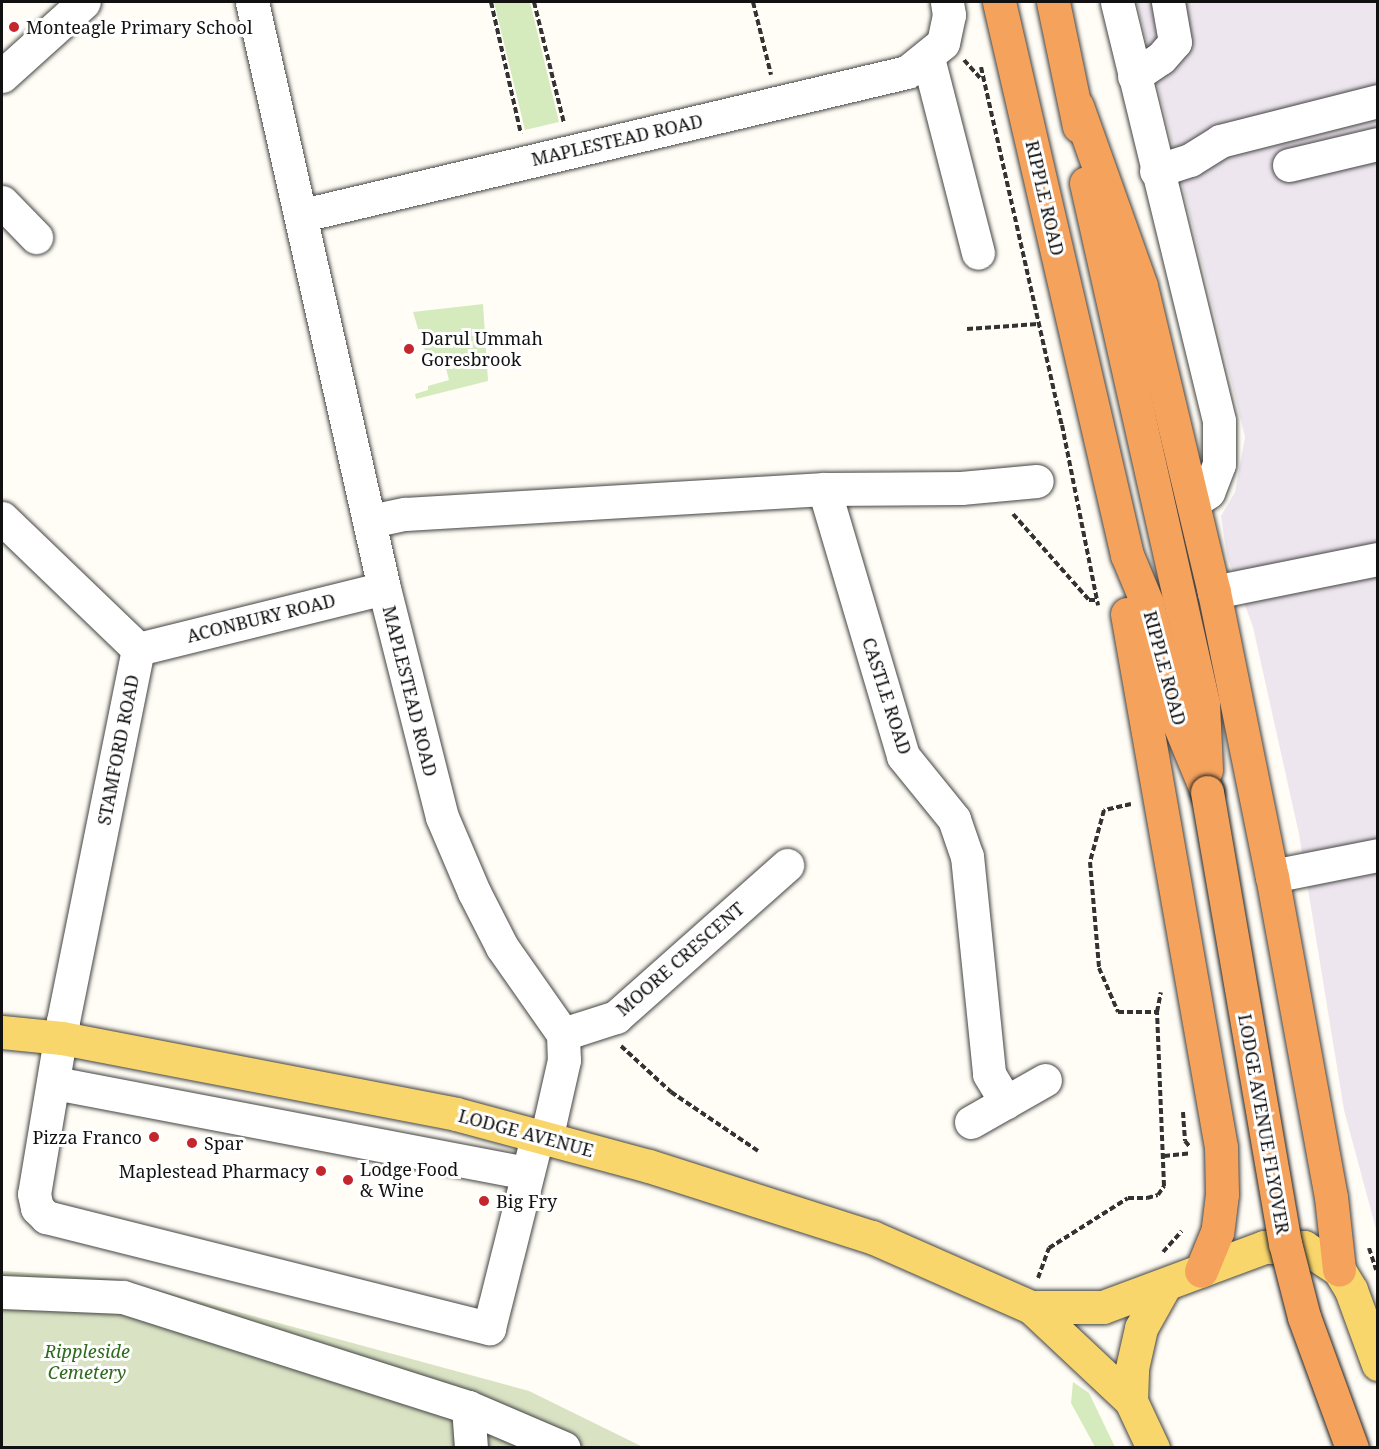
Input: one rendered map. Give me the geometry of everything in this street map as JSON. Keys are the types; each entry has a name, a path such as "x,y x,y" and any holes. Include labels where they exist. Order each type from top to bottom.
{"highway":[{"name":"RIPPLE ROAD","path":"999,2 1127,555 1147,603 1171,705 1207,792"},
{"name":"RIPPLE ROAD","path":"1053,2 1077,106 1085,180 1203,703 1207,792"},
{"path":"1077,106 1141,286 1214,592 1272,876 1331,1197 1339,1270"},
{"path":"1127,555 1125,606 1221,1148 1222,1194 1217,1232 1201,1271"},
{"name":"LODGE AVENUE FLYOVER","path":"1207,792 1285,1243 1304,1317 1352,1448"}],"main road":[{"name":"LODGE AVENUE","path":"2,1032 62,1038 391,1100 649,1166 872,1237 1034,1293 1103,1307 1161,1272"},
{"path":"1153,1448 1131,1401 1132,1368 1141,1328 1161,1272 1201,1271 1275,1246 1304,1247 1339,1270 1351,1290 1377,1364"},
{"name":"LODGE AVENUE","path":"1034,1293 1131,1401"}],"street":[{"path":"2,76 84,2"},
{"name":"MAPLESTEAD ROAD","path":"252,2 303,215 384,588 442,817 474,892 502,947 562,1034"},
{"name":"MAPLESTEAD ROAD","path":"303,215 907,72 943,57 943,43 949,15 946,2"},
{"path":"1117,2 1156,171 1219,422 1220,464 1209,492 1193,502"},
{"path":"1134,76 1172,49 1175,42 1168,2"},
{"path":"943,57 978,253"},
{"path":"1156,171 1190,160 1220,141 1377,101"},
{"path":"1289,165 1377,144"},
{"path":"2,202 36,237"},
{"path":"371,521 405,514 824,489 961,499 1021,488"},
{"name":"CASTLE ROAD","path":"824,489 903,756 954,819 967,856 989,1074 1006,1102"},
{"name":"STAMFORD ROAD","path":"2,518 138,649 62,1038 34,1194 37,1208 46,1217 489,1328 528,1173"},
{"path":"1214,592 1377,559"},
{"name":"ACONBURY ROAD","path":"138,649 384,588"},
{"path":"1272,876 1377,855"},
{"name":"MOORE CRESCENT","path":"562,1034 616,1017 787,865"},
{"path":"55,1083 528,1173 564,1060 562,1034"},
{"path":"971,1122 1045,1080"},
{"path":"2,1292 123,1297 468,1407 564,1448"},
{"path":"468,1407 471,1448"}],"path":[{"path":"491,2 522,134"},
{"path":"534,2 564,124"},
{"path":"753,2 774,84"},
{"path":"943,57 981,79 1038,324 1100,613"},
{"path":"967,329 1038,324"},
{"path":"1021,488 1001,500 1089,600 1097,600"},
{"path":"1138,802 1104,810 1090,862 1099,968 1118,1012 1157,1012"},
{"path":"1034,1293 1049,1248 1128,1198 1158,1195 1164,1186 1157,1012 1162,987"},
{"path":"613,1039 671,1092 758,1151"},
{"path":"1164,1156 1195,1152"},
{"path":"1161,1272 1184,1226"}],"shaded area":[{"path":"1137,2 1377,2 1377,1233 1344,1110 1299,834 1253,627 1227,556 1221,516 1235,492 1245,437"}],"green space":[{"path":"494,2 530,2 559,122 525,130"},
{"path":"483,304 488,381 416,399 415,394 428,390 428,386 449,380 443,357 428,361 413,312"},
{"name":"Rippleside Cemetery","path":"2,1271 117,1279 529,1391 643,1447 2,1447"},
{"path":"1073,1382 1089,1393 1115,1447 1095,1447 1071,1403"}],"place":[{"name":"Monteagle Primary School","path":"14,27"},
{"name":"Darul Ummah Goresbrook","path":"409,349"},
{"name":"Pizza Franco","path":"154,1137"},
{"name":"Spar","path":"192,1143"},
{"name":"Maplestead Pharmacy","path":"321,1171"},
{"name":"Lodge Food & Wine","path":"348,1180"},
{"name":"Big Fry","path":"484,1201"}]}
